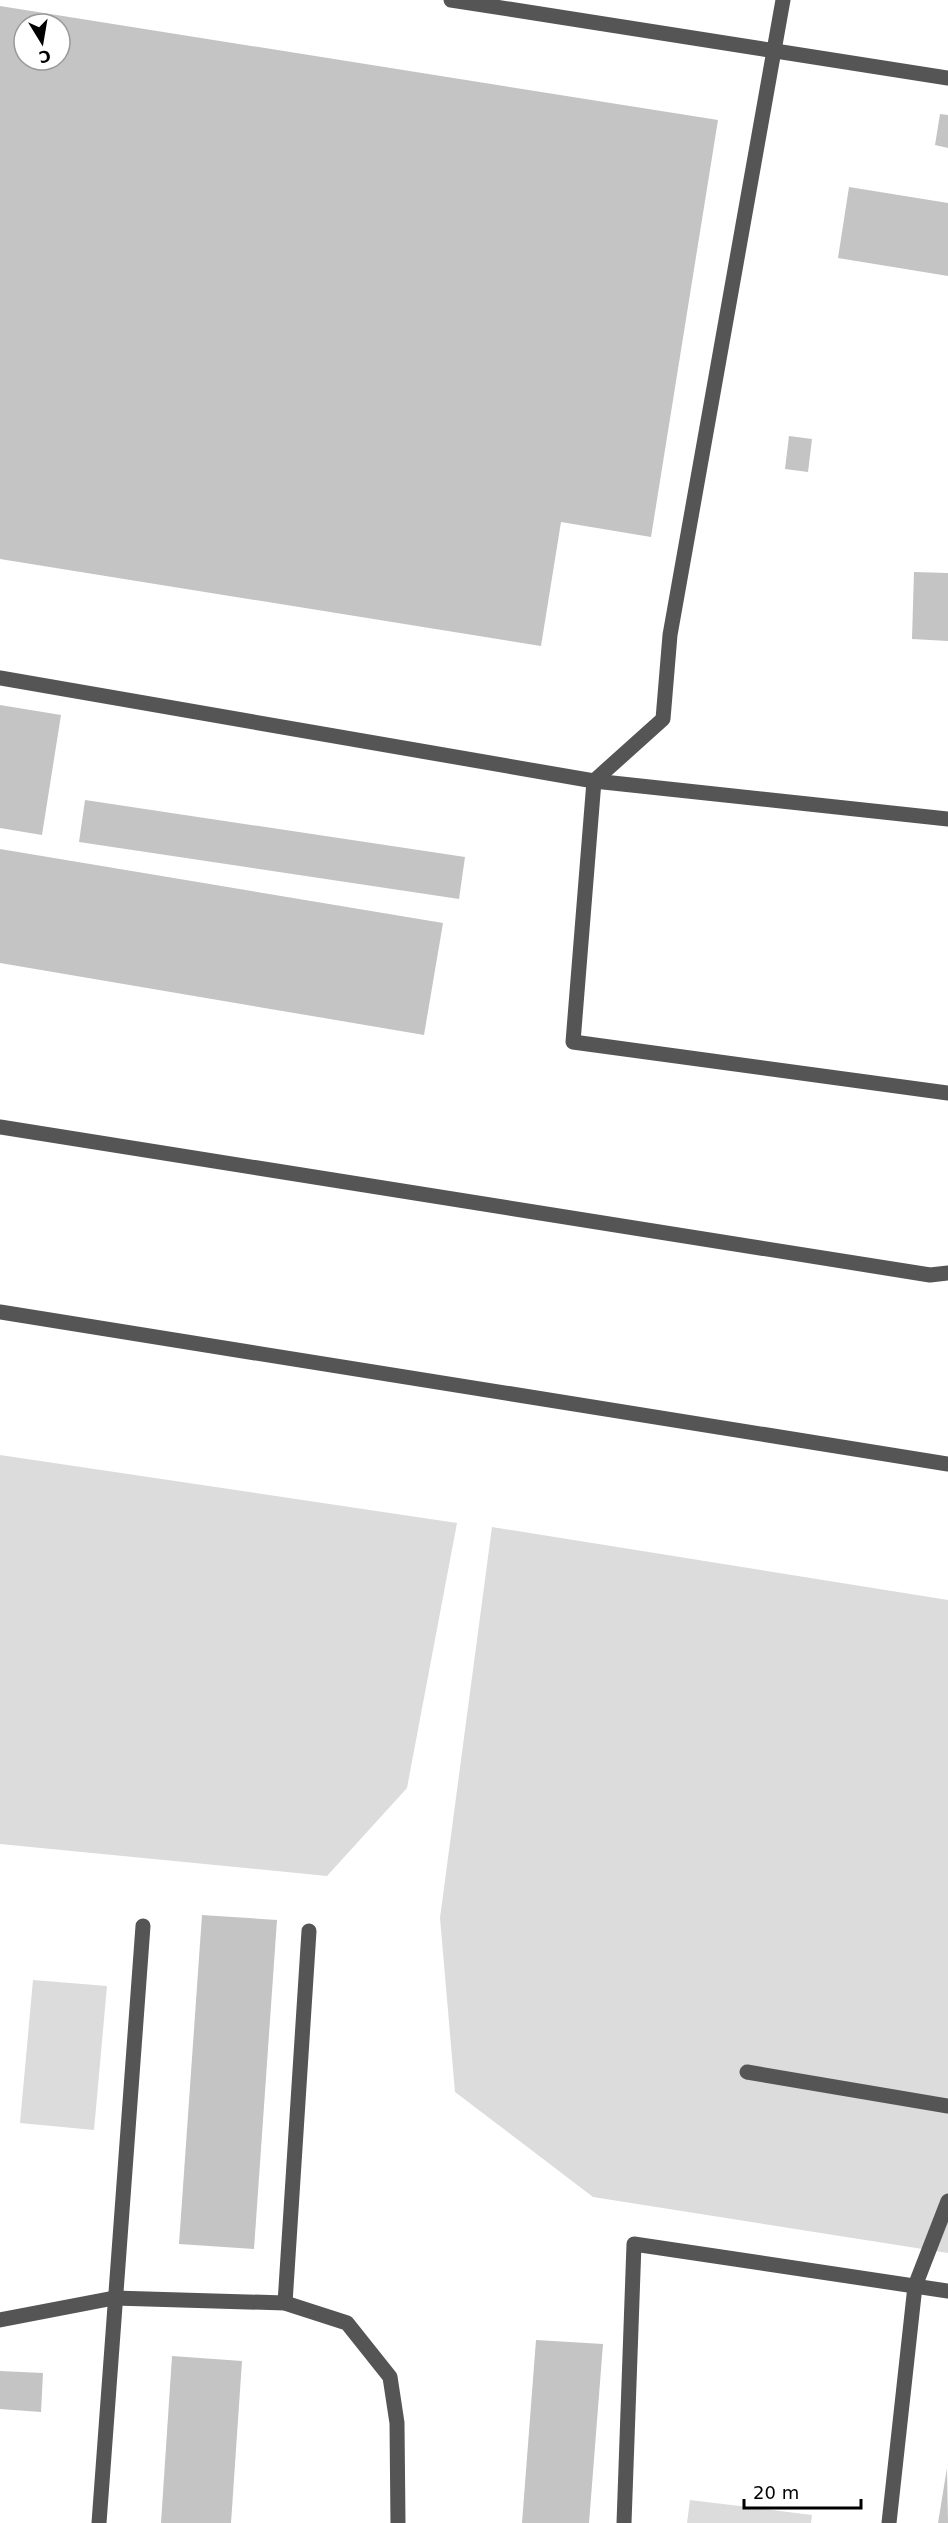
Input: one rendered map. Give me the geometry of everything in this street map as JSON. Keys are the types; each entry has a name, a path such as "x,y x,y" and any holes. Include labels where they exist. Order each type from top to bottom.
{"lane":[{"path":"450,0 948,78"},
{"path":"783,0 670,635 663,719 594,781 573,1042 948,1093"},
{"path":"0,678 594,781 948,819"},
{"path":"0,1127 918,1274 948,1273"},
{"path":"0,1312 948,1464"},
{"path":"99,2523 143,1926"},
{"path":"285,2303 309,1931"},
{"path":"747,2072 948,2106"},
{"path":"889,2523 915,2286 948,2201"},
{"path":"624,2523 634,2244 948,2291"},
{"path":"0,2320 114,2298 285,2303 347,2323 390,2377 397,2423 398,2523"}],"shaded area":[{"path":"0,1455 457,1523 407,1788 327,1876 0,1844"},
{"path":"492,1527 948,1600 948,2253 593,2197 455,2092 440,1918"},
{"path":"33,1980 107,1986 94,2130 20,2123"},
{"path":"690,2500 812,2515 811,2523 687,2523"}],"building":[{"path":"0,6 38,12 12,12 12,72 72,72 72,17 718,120 651,537 561,522 541,646 0,559"},
{"path":"940,114 948,115 948,148 935,145"},
{"path":"849,187 948,203 948,276 838,258"},
{"path":"789,436 812,439 808,472 785,469"},
{"path":"914,572 948,573 948,641 912,639"},
{"path":"0,705 61,715 42,835 0,828"},
{"path":"85,800 465,857 459,899 79,842"},
{"path":"0,849 443,923 424,1035 0,963"},
{"path":"202,1915 277,1920 254,2249 179,2244"},
{"path":"536,2340 603,2344 589,2523 522,2523"},
{"path":"172,2356 242,2361 231,2523 161,2523"},
{"path":"0,2371 43,2373 41,2412 0,2409"},
{"path":"947,2468 948,2523 938,2523"}]}
